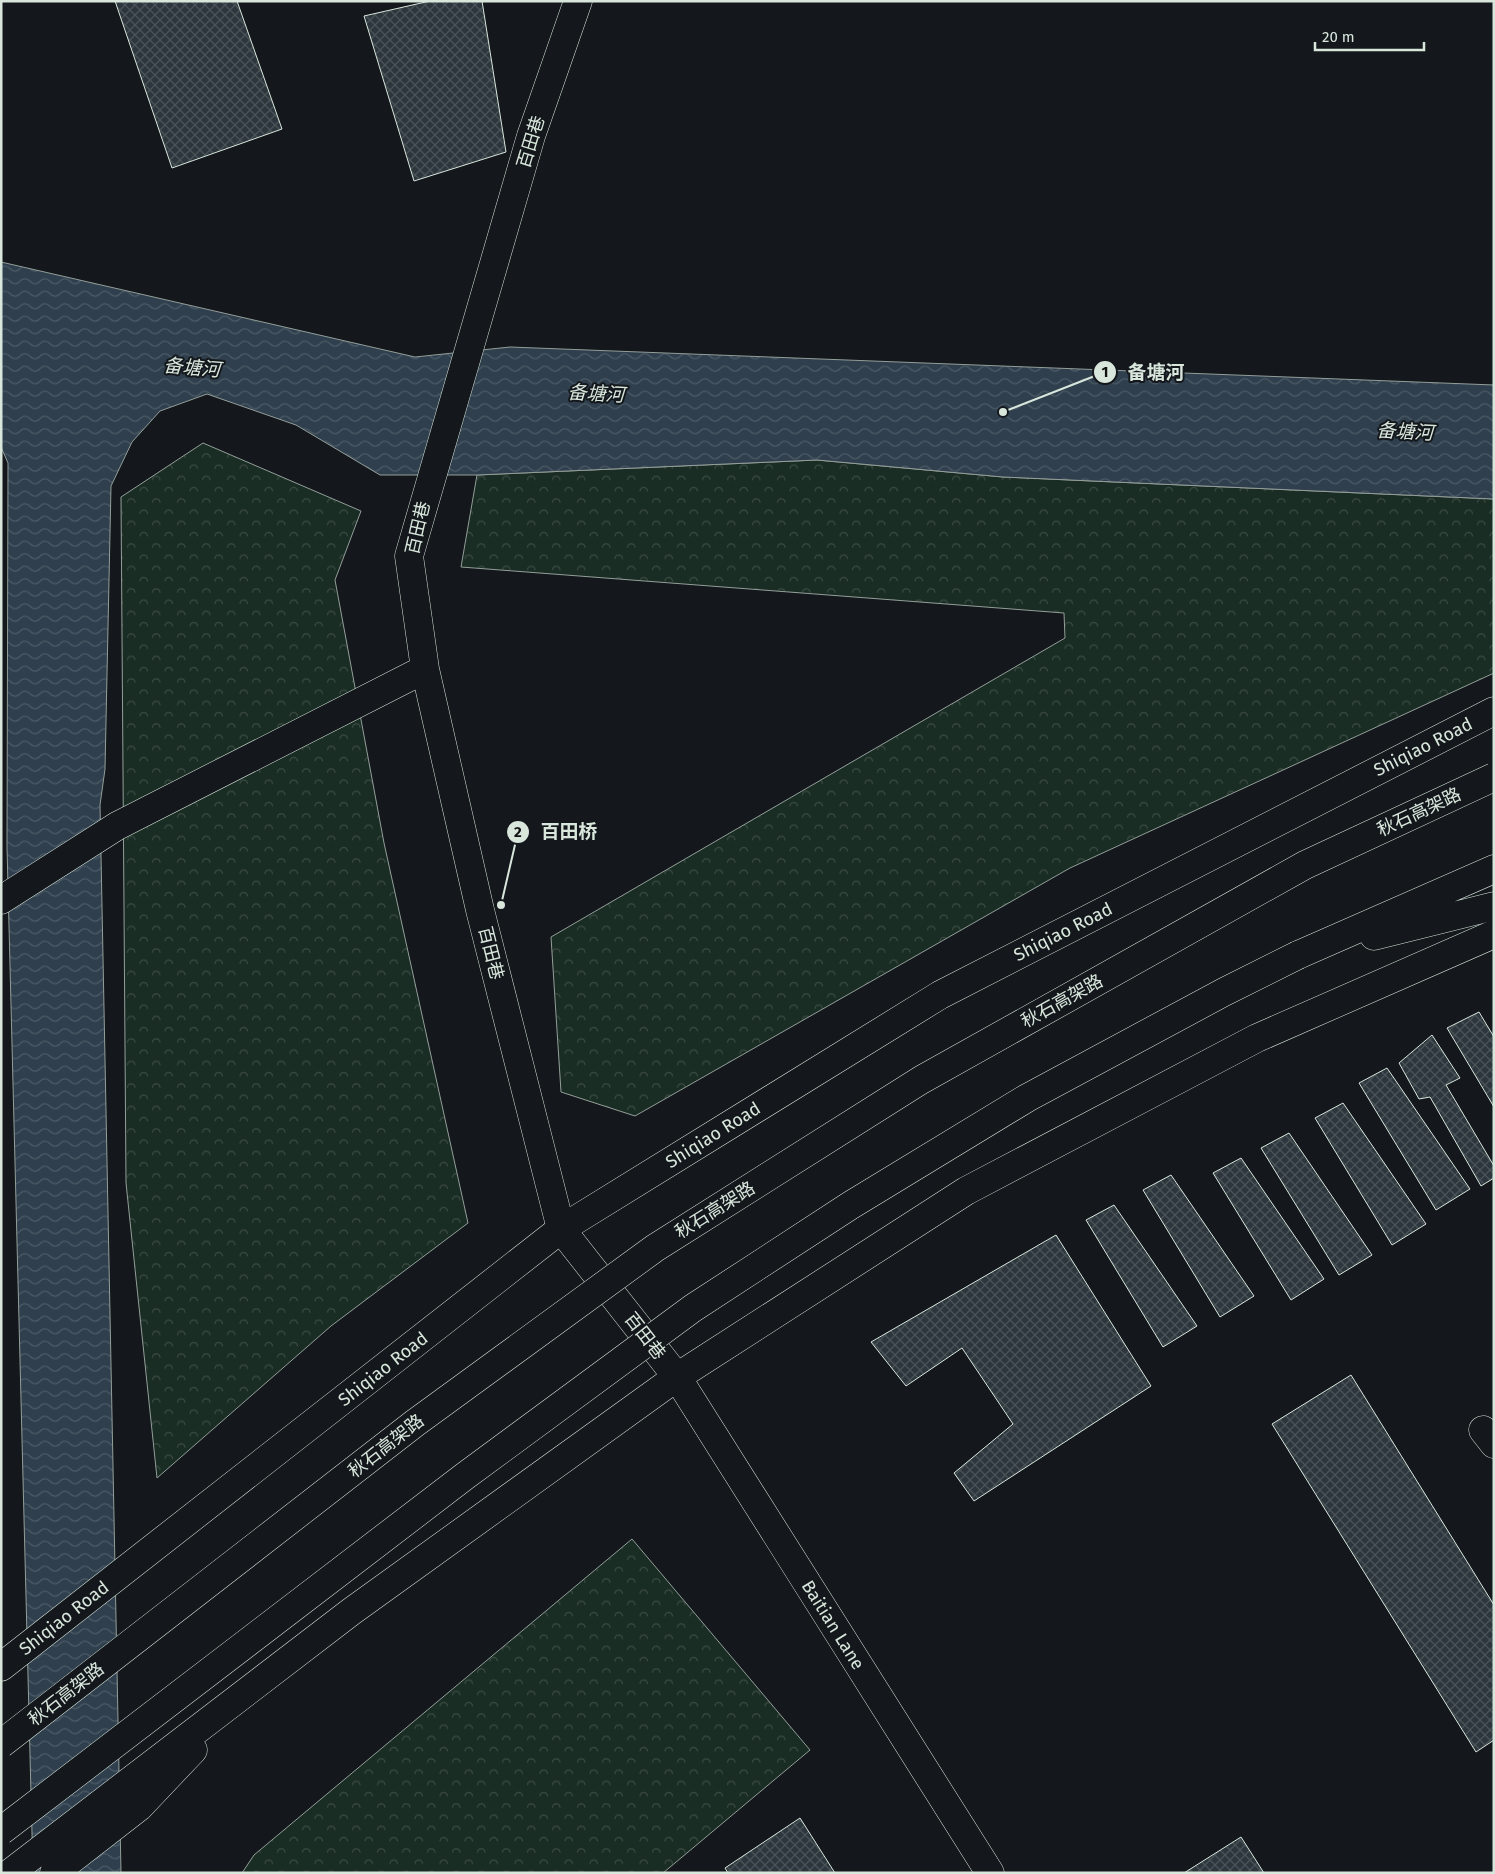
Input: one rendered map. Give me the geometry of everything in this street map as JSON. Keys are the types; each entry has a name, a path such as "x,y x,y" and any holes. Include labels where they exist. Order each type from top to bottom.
{"main road":[{"name":"百田巷","path":"576,2 531,136 410,556 425,668 480,910 561,1229 677,1377"},
{"path":"1,900 117,826 425,668"},
{"name":"Shiqiao Road","path":"1,1667 561,1229 940,994 1494,710"},
{"name":"秋石高架路","path":"1,1744 415,1423 655,1248 921,1080 1305,865 1494,777"},
{"path":"1,1831 465,1476 692,1308 851,1205 1026,1098 1224,992 1298,955 1494,869"},
{"path":"1298,955 1494,906"},
{"path":"10,1873 352,1612 677,1377 966,1191 1257,1038 1494,934"},
{"name":"Baitian Lane","path":"677,1377 990,1873"},
{"path":"54,1873 139,1807 251,1689"}],"green space":[{"path":"203,443 361,511 335,580 384,843 468,1223 331,1326 157,1478 126,1183 121,497"},
{"path":"817,460 1003,477 1494,499 1494,673 1070,868 635,1116 561,1092 551,937 1065,638 1064,613 461,567 477,475"},
{"path":"632,1539 810,1750 663,1873 242,1873 254,1855"}],"water":[{"path":"1,262 415,357 510,347 1494,385 1494,499 1003,477 817,460 477,475 380,475 296,425 207,394 160,411 132,442 111,486 105,769 100,805 121,1873 33,1873 7,847 8,463 1,447"}],"building":[{"path":"115,1 237,1 282,129 172,168"},
{"path":"430,1 482,1 506,152 414,181 364,16"},
{"path":"1479,1012 1494,1037 1494,1107 1447,1028"},
{"path":"1432,1035 1460,1078 1446,1085 1494,1166 1494,1178 1481,1186 1430,1097 1419,1099 1399,1063"},
{"path":"1387,1068 1470,1189 1436,1210 1359,1083"},
{"path":"1343,1103 1426,1224 1392,1245 1315,1118"},
{"path":"1289,1133 1372,1255 1339,1275 1261,1148"},
{"path":"1241,1158 1324,1279 1291,1300 1213,1173"},
{"path":"1171,1175 1254,1296 1220,1317 1143,1190"},
{"path":"1114,1205 1197,1326 1163,1347 1086,1220"},
{"path":"1056,1235 1151,1386 974,1501 954,1473 1013,1424 962,1348 906,1386 871,1342"},
{"path":"1351,1375 1494,1605 1494,1740 1476,1752 1272,1424"},
{"path":"800,1818 835,1873 728,1873 725,1868"},
{"path":"1241,1837 1264,1873 1184,1873"}],"place":[{"name":"备塘河","path":"1003,412"},
{"name":"百田桥","path":"501,905"}]}
